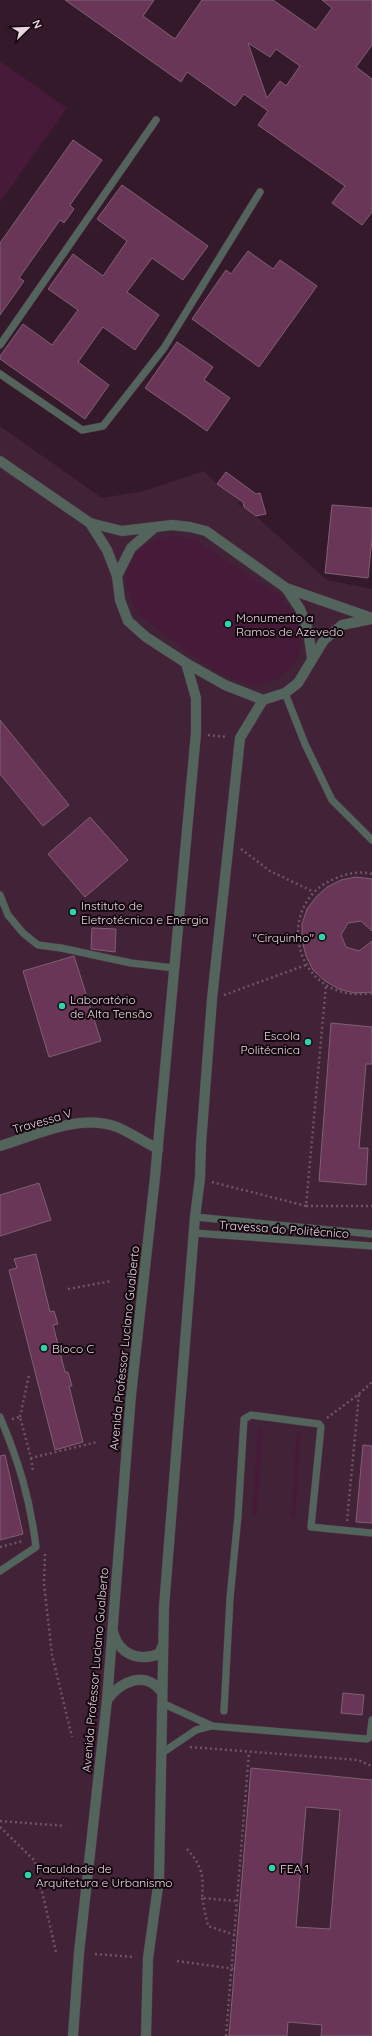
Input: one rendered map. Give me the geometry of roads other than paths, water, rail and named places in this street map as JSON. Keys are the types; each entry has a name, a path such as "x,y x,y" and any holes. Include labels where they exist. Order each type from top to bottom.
{"street":[{"path":"0,461 90,523 122,531 172,525 206,532 286,588 372,618"},
{"path":"90,523 107,550 117,576 120,600 128,621 146,637 186,663 225,685 263,700 285,693 298,683 307,671 312,658 324,640 342,625 372,618"},
{"path":"117,576 131,548 154,528"},
{"path":"286,588 308,630 312,658"},
{"name":"Avenida Professor Luciano Gualberto","path":"74,2036 80,1953 107,1700 131,1395 158,1149 196,733 196,698 186,663"},
{"path":"146,2036 148,1958 159,1879 162,1753 162,1647 172,1496 200,1178 201,1144 212,999 240,738 263,700"},
{"name":"Travessa V","path":"0,1146 73,1124 95,1122 116,1127 158,1149"},
{"path":"112,1630 119,1646 133,1656 151,1657 159,1654 162,1647"},
{"path":"107,1700 113,1690 134,1680 145,1680 156,1684 161,1690"}],"lane":[{"path":"0,345 156,120"},
{"path":"0,374 82,430 103,426 164,348 260,192"},
{"path":"285,693 305,744 332,800 372,840"},
{"path":"0,896 8,916 23,933 38,945 174,968"},
{"name":"Travessa do Politécnico","path":"196,1217 372,1234"},
{"name":"Travessa do Politécnico","path":"194,1233 372,1246"},
{"path":"224,1711 230,1598 238,1516 244,1419 251,1415 319,1424 321,1427 311,1528 372,1533"},
{"path":"0,1571 36,1548 33,1516 17,1458 1,1420"},
{"path":"162,1703 212,1726"},
{"path":"162,1753 196,1730 212,1726 367,1739 370,1736 372,1720"}],"place":[{"name":"Monumento a Ramos de Azevedo","path":"228,624"},
{"name":"Instituto de Eletrotécnica e Energia","path":"73,912"},
{"name":"\"Cirquinho\"","path":"322,937"},
{"name":"Laboratório de Alta Tensão","path":"62,1006"},
{"name":"Escola Politécnica","path":"308,1042"},
{"name":"Bloco C","path":"44,1348"},
{"name":"FEA 1","path":"272,1868"},
{"name":"Faculdade de Arquitetura e Urbanismo","path":"28,1875"}]}
